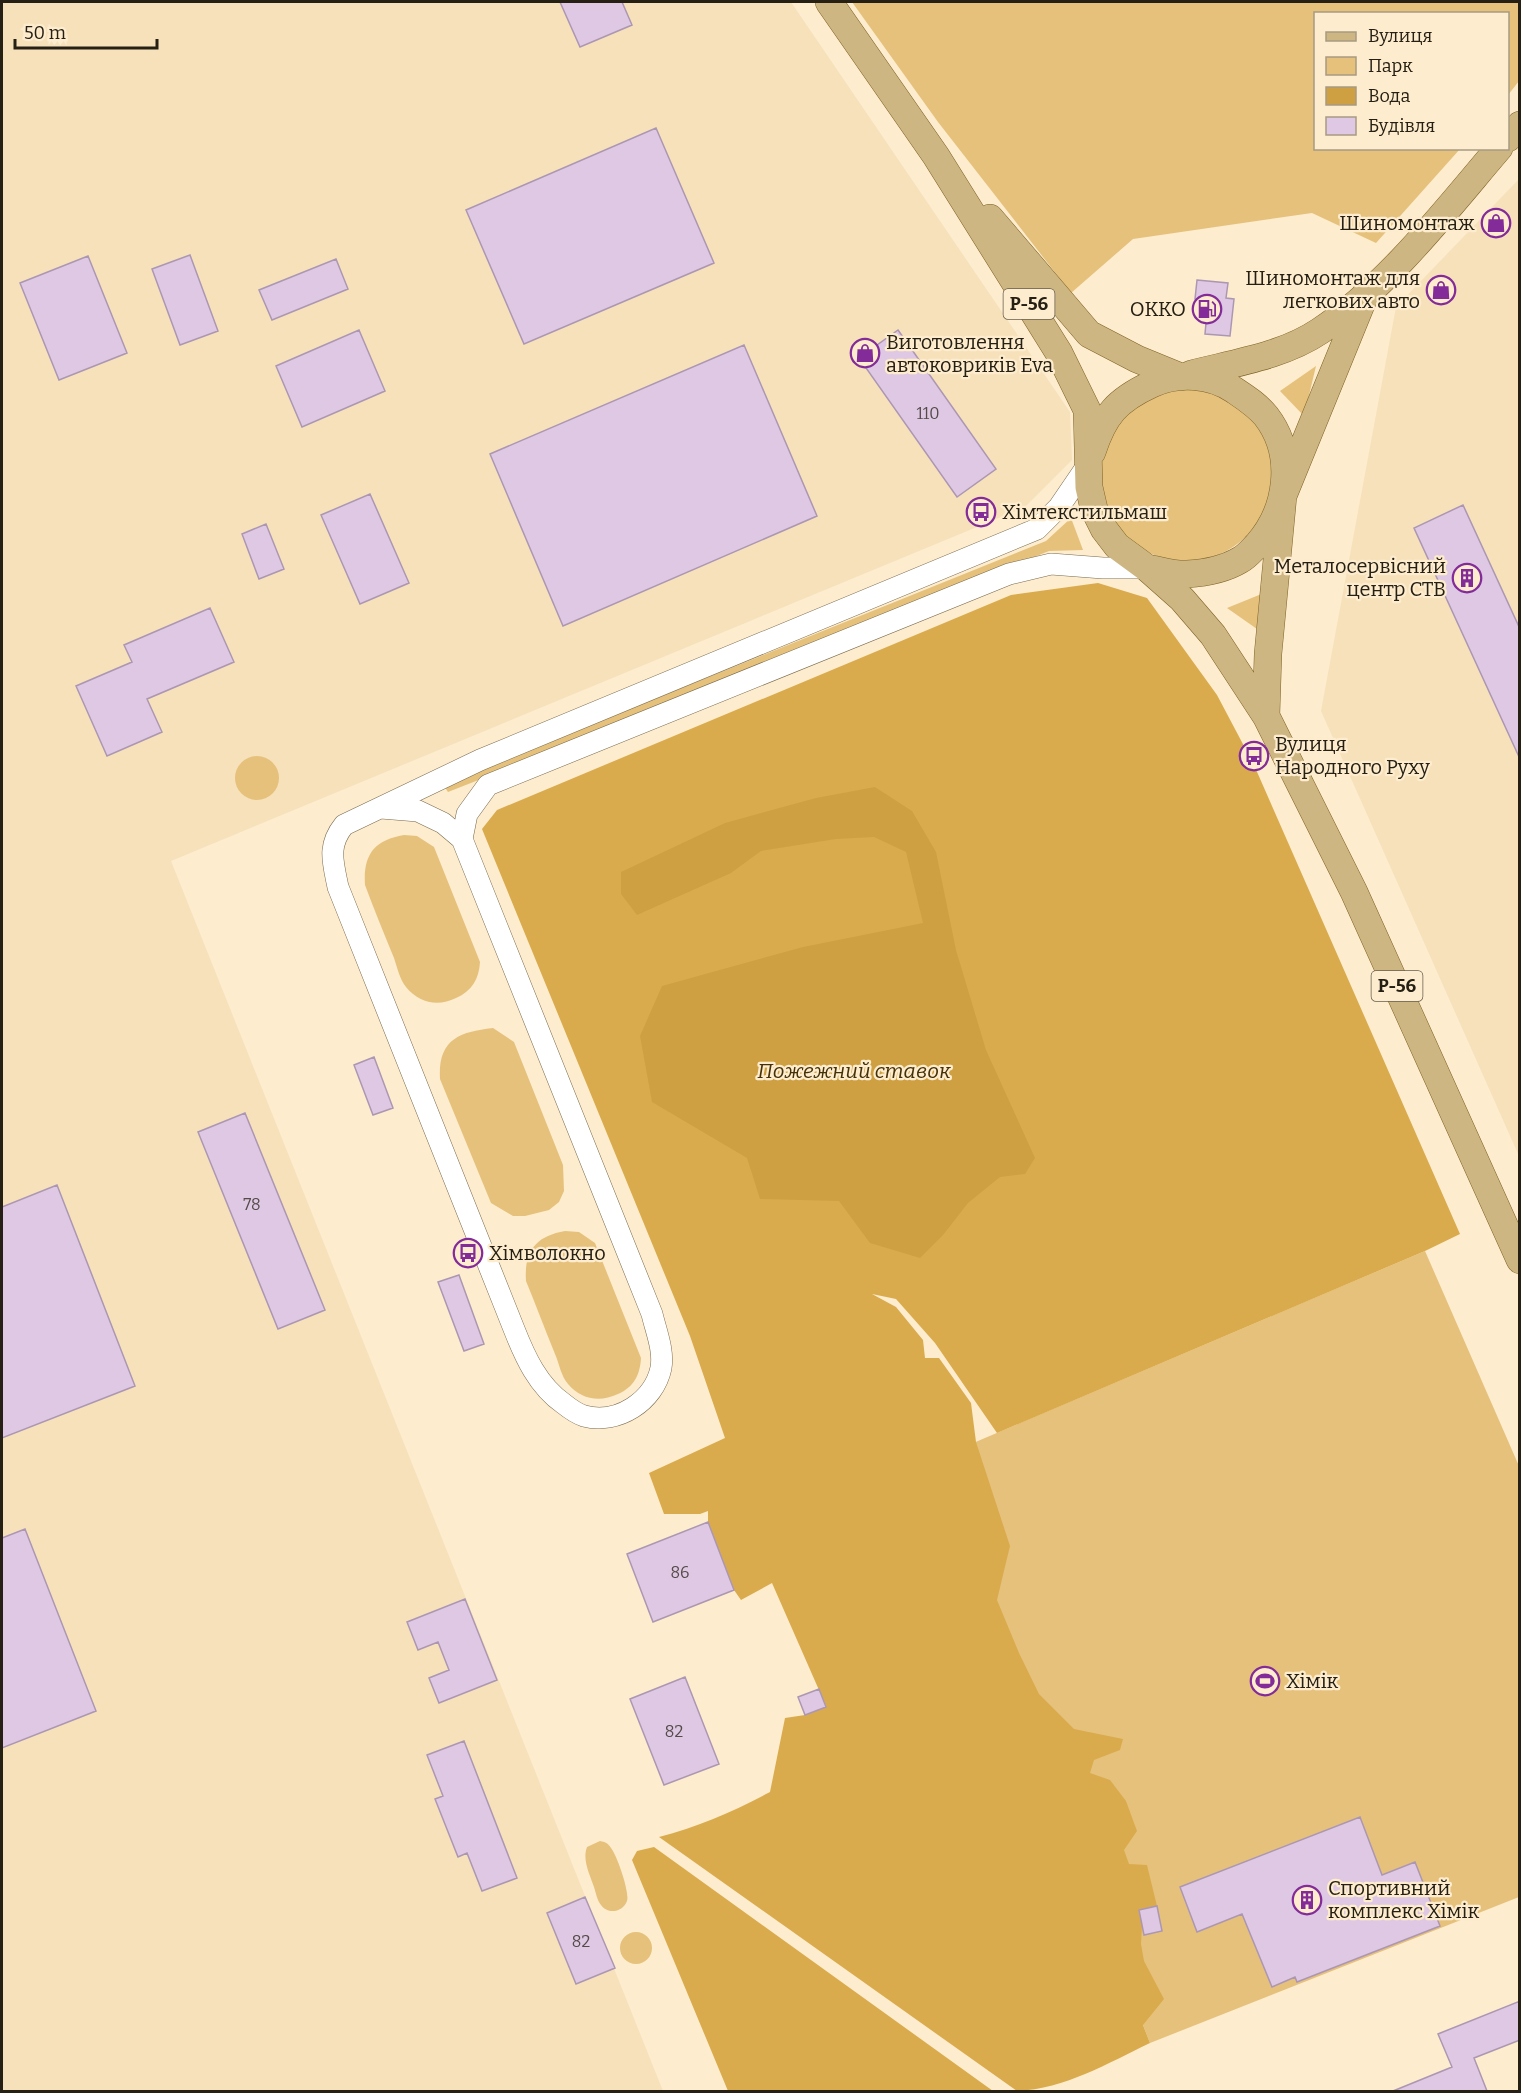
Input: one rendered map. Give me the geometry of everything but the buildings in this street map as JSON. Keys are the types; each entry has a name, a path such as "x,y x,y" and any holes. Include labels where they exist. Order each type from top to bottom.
{"main road":[{"name":"Р-56","path":"828,2 936,156 1064,363 1087,410 1089,487 1094,509 1104,529 1117,546 1147,568 1182,599 1213,635 1266,716 1354,892 1520,1260"},
{"path":"1509,137 1520,124"},
{"path":"1089,463 1100,428 1113,409 1130,394 1161,380 1273,354 1319,332 1365,295 1402,259 1497,150"},
{"name":"Р-56","path":"936,156 1089,334 1137,359 1181,377 1208,378 1227,385 1255,404 1267,418 1278,438 1285,462 1268,654 1266,716"},
{"path":"1147,568 1185,575 1217,569 1242,560 1266,534 1276,516 1365,295"}],"street":[{"path":"381,808 418,811 443,823 462,839 652,1314 661,1348 661,1366 656,1384 645,1399 630,1410 608,1417 583,1416 563,1404 545,1387 528,1362 338,886 333,859 335,836 344,825 480,760 1037,529 1059,507 1089,463"},
{"path":"462,839 467,814 488,785 1009,574 1051,564 1103,568 1147,568"}],"shaded area":[{"path":"2,2 791,2 1070,412 1072,460 1025,507 171,861 663,2091 2,2092"},
{"path":"1519,179 1519,1156 1321,711 1396,307"},
{"path":"1098,583 1147,598 1217,695 1254,765 1460,1234 997,1433 935,1343 896,1299 872,1294 896,1307 923,1340 925,1358 939,1358 971,1403 976,1442 1010,1546 997,1600 1039,1694 1074,1729 1123,1739 1120,1750 1094,1760 1090,1773 1110,1780 1126,1801 1137,1831 1124,1850 1129,1864 1147,1865 1157,1906 1139,1910 1144,1961 1164,1999 1143,2025 1150,2043 1069,2080 1017,2091 659,1837 716,1818 770,1792 785,1718 805,1715 826,1706 772,1583 741,1600 734,1590 708,1522 708,1511 700,1514 664,1514 649,1473 725,1438 690,1336 482,829 497,810 1011,595"},
{"path":"654,1847 993,2091 728,2091 632,1860 637,1851"}],"green space":[{"path":"852,2 1519,2 1519,81 1509,94 1509,12 1314,12 1314,150 1459,150 1376,243 1312,213 1133,239 1071,293 938,122"},
{"path":"1316,366 1304,416 1280,391"},
{"path":"1186,389 1219,396 1247,414 1265,442 1272,475 1265,508 1247,536 1219,554 1186,561 1153,554 1125,536 1107,508 1100,475 1107,442 1125,414 1153,396"},
{"path":"1071,518 1083,550 1049,551 448,792 444,786 451,781 1046,541"},
{"path":"1264,593 1257,629 1227,608"},
{"path":"257,756 266,757 273,762 278,769 278,787 273,794 266,799 257,800 248,799 241,794 236,787 235,778 236,769 241,762 248,757"},
{"path":"404,835 417,836 434,847 480,962 478,974 470,988 449,1001 436,1003 423,1000 404,984 365,885 366,865 372,851 385,841"},
{"path":"493,1028 514,1042 563,1165 564,1191 559,1202 549,1210 525,1216 513,1216 491,1203 440,1079 443,1055 453,1040 470,1032"},
{"path":"565,1231 579,1232 595,1243 641,1358 638,1375 632,1384 611,1397 597,1399 585,1396 573,1389 566,1381 526,1281 527,1261 534,1247 546,1237"},
{"name":"Хімік","path":"1425,1251 1519,1466 1519,1897 1150,2043 926,1463"},
{"path":"600,1841 608,1844 614,1852 627,1890 625,1905 615,1911 607,1910 600,1903 586,1862 587,1847"},
{"path":"636,1932 647,1937 652,1948 647,1959 636,1964 625,1959 620,1948 625,1937"}],"water":[{"name":"Пожежний ставок","path":"875,787 912,811 936,852 956,950 986,1050 1035,1158 1025,1174 1000,1177 968,1203 943,1235 920,1258 870,1243 839,1201 760,1199 747,1158 652,1102 640,1036 662,986 803,947 923,923 906,852 874,837 836,839 761,851 731,873 637,915 621,894 621,872 725,823 816,798"}],"place":[{"name":"Шиномонтаж","path":"1496,223"},
{"name":"Шиномонтаж для легкових авто","path":"1441,290"},
{"name":"ОККО","path":"1207,309"},
{"name":"Виготовлення автоковриків Eva","path":"865,353"},
{"name":"Хімтекстильмаш","path":"981,512"},
{"name":"Металосервісний центр СТВ","path":"1467,578"},
{"name":"Вулиця Народного Руху","path":"1254,756"},
{"name":"Хімволокно","path":"468,1253"},
{"name":"Хімік","path":"1265,1681"},
{"name":"Спортивний комплекс Хімік","path":"1307,1900"}]}
